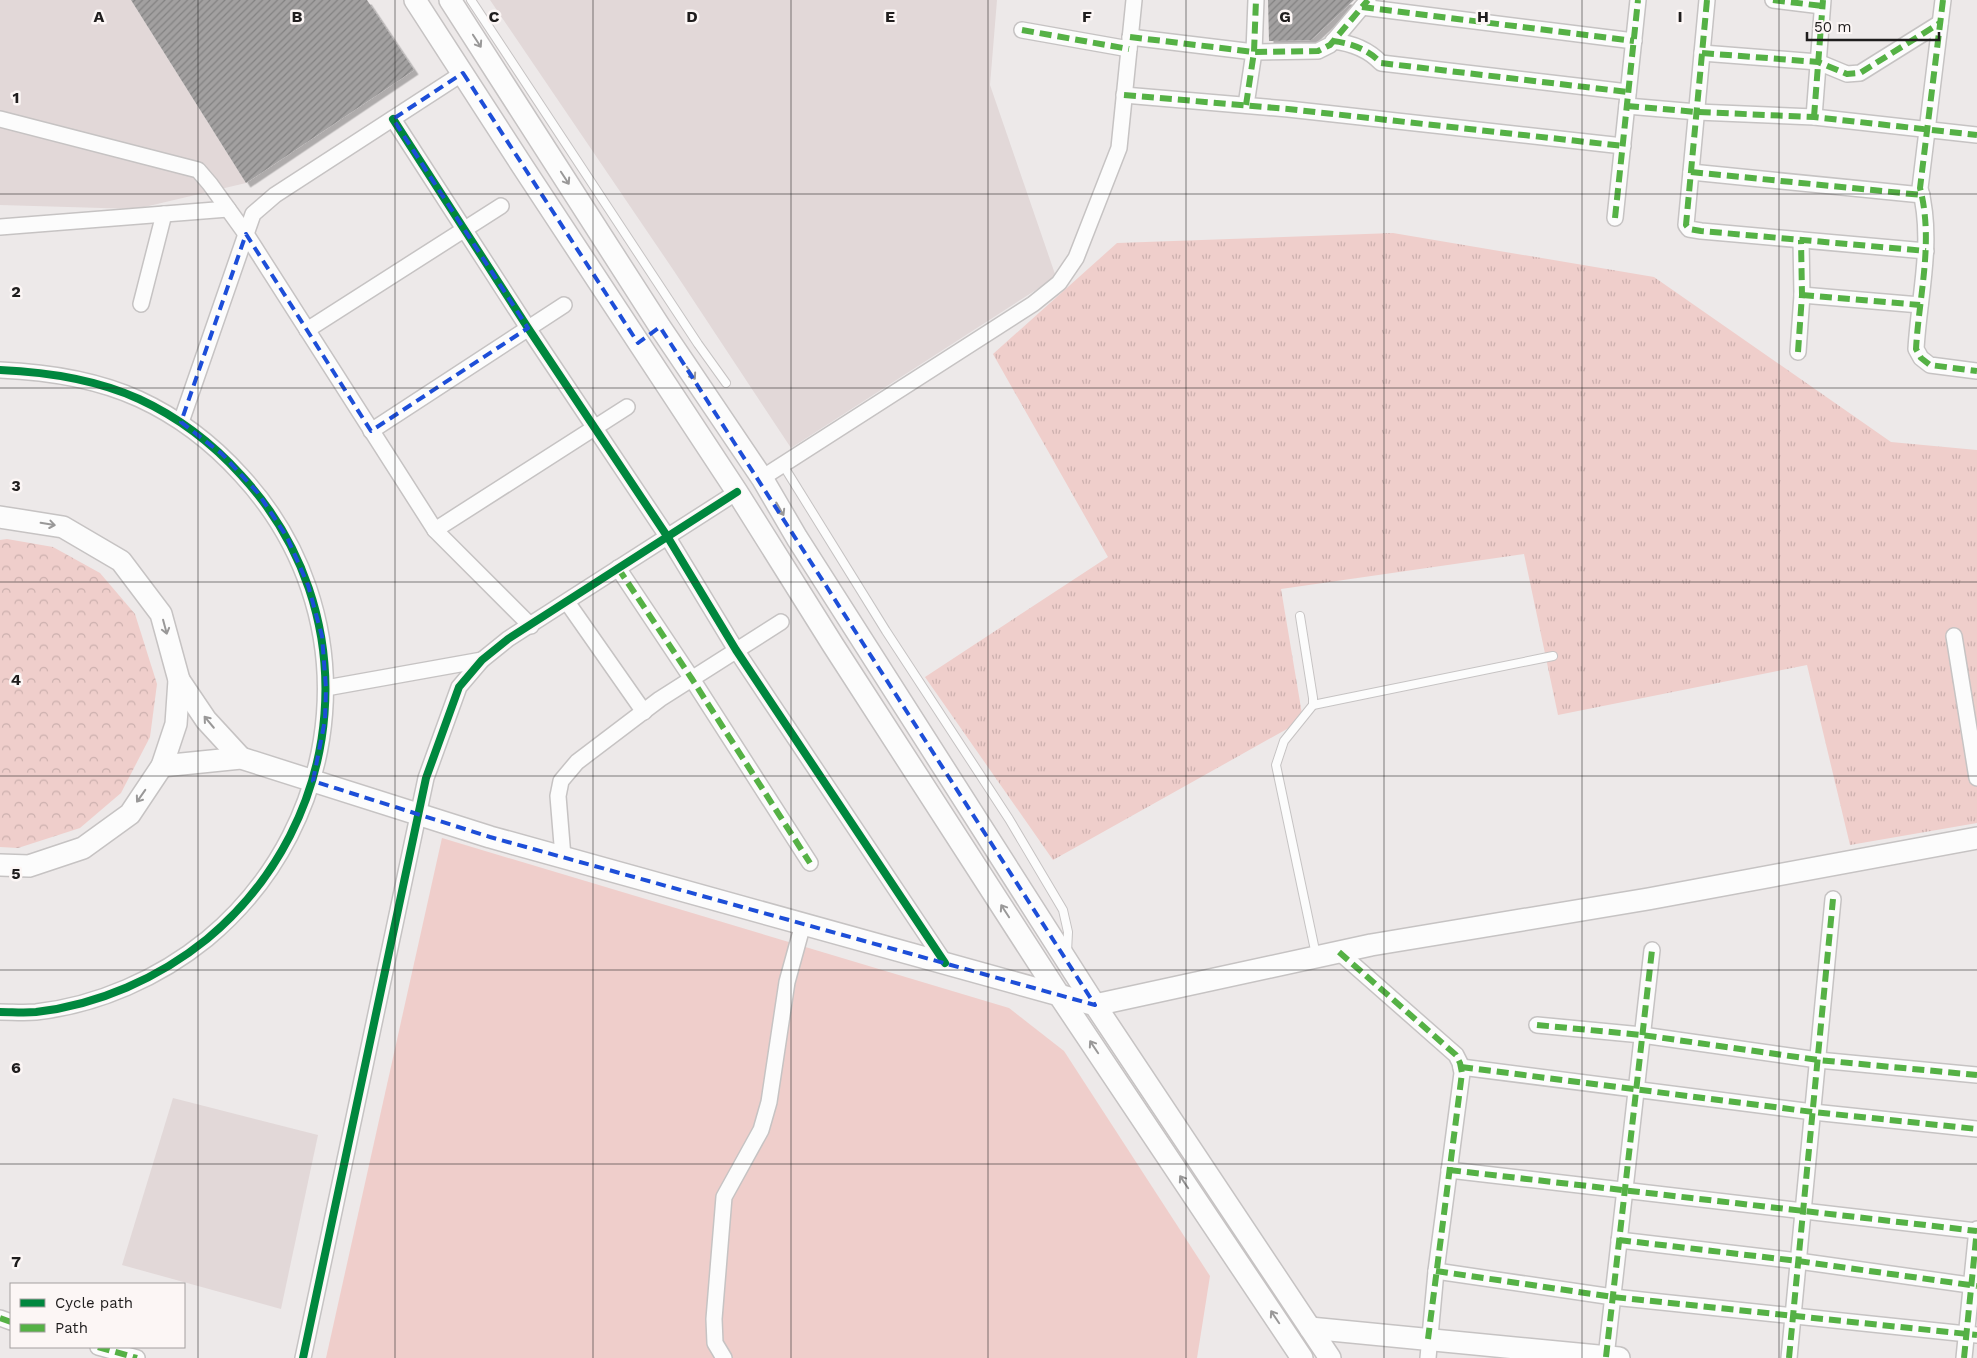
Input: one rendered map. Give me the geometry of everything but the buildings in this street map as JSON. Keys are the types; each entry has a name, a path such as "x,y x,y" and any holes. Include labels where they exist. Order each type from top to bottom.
{"main road":[{"path":"416,0 737,492 833,645 1059,995 1302,1358"},
{"path":"450,0 660,327 683,341 797,538 1066,960 1330,1358"},
{"path":"638,343 660,327"},
{"path":"0,517 63,526 121,561 162,614 179,680 176,724 162,766 130,814 84,848 29,866 0,865"},
{"path":"179,680 206,720 241,758"},
{"path":"162,766 241,758 490,837 1095,1004 1371,945 1648,899 1977,838"},
{"path":"1310,1328 1428,1348 1613,1357"}],"street":[{"path":"762,478 1033,304 1058,283 1076,258 1119,148 1134,0"},
{"path":"1246,105 1254,52 1256,0"},
{"path":"1615,218 1638,0"},
{"path":"1707,0 1686,225 1689,229 1926,251"},
{"path":"1773,0 1822,3 1814,117"},
{"path":"1943,0 1920,188 1925,207 1926,251 1916,350 1921,358 1930,366 1977,371"},
{"path":"1022,30 1130,43 1254,52 1318,51 1333,40 1365,3 1634,41"},
{"path":"1702,53 1818,62 1847,74 1860,73 1940,23"},
{"path":"1333,40 1371,52 1381,63 1628,99 1697,112 1814,117 1977,135"},
{"path":"181,422 253,214 274,195 463,73"},
{"path":"1124,95 1246,105 1623,146"},
{"path":"0,119 198,170 246,234 435,530 531,626"},
{"path":"393,119 528,328 667,536 736,650 945,963"},
{"path":"1691,172 1922,195"},
{"path":"307,330 502,206"},
{"path":"0,227 228,208"},
{"path":"140,304 164,214"},
{"path":"1798,352 1802,295 1802,240"},
{"path":"1802,295 1920,305"},
{"path":"371,431 564,305"},
{"path":"0,370 48,373 95,383 139,399 181,422 222,454 258,493 287,537 308,585 322,636 326,688 325,720 313,781 293,832 265,879 230,920 188,955 140,982 89,1001 36,1012 0,1012"},
{"path":"435,530 626,408"},
{"path":"304,1358 426,778 458,687 482,660 508,639 737,492"},
{"path":"618,568 692,678 810,863"},
{"path":"567,602 644,712"},
{"path":"563,857 558,796 561,781 577,762 692,678 781,622"},
{"path":"1954,636 1977,778"},
{"path":"326,688 482,660"},
{"path":"1789,1358 1833,899"},
{"path":"724,1358 715,1343 714,1319 724,1197 761,1130 770,1102 787,982 803,924"},
{"path":"1613,1357 1613,1296 1652,950"},
{"path":"1339,952 1456,1055 1461,1067 1462,1073 1436,1271 1428,1348"},
{"path":"1537,1025 1642,1035 1818,1060 1977,1075"},
{"path":"1461,1067 1812,1112 1977,1129"},
{"path":"1449,1170 1977,1230 1972,1334 1964,1358"},
{"path":"1619,1240 1798,1261 1974,1286"},
{"path":"1436,1271 1613,1296 1972,1334"},
{"path":"102,1348 137,1358"}],"lane":[{"path":"471,0 683,341 726,383"},
{"path":"783,465 886,631 1009,819 1063,910 1068,932 1066,960"},
{"path":"1300,616 1313,705"},
{"path":"1316,957 1276,765 1284,740 1313,705 1553,656"}],"highlighted area":[{"path":"463,73 638,343 660,327 1095,1005 490,837 313,781 325,720 326,688 322,636 308,585 287,537 258,493 222,454 181,422 246,234 371,431 528,328 393,119"}],"shaded area":[{"path":"0,0 131,0 246,183 136,209 0,205"},
{"path":"490,0 997,0 990,85 1056,277 791,448 674,271"},
{"path":"173,1098 318,1135 281,1309 122,1265"}],"green space":[{"path":"1393,233 1654,277 1891,442 1977,450 1977,823 1850,845 1807,665 1558,715 1524,554 1281,589 1303,720 1053,860 925,677 1108,557 993,354 1117,243"},
{"path":"7,539 53,547 100,573 135,614 157,684 150,737 121,793 80,828 18,848 0,847 0,540"},
{"path":"442,838 1009,1008 1064,1051 1210,1276 1197,1358 326,1358"}],"marked path":[{"path":"1246,105 1254,52 1256,0"},
{"path":"1130,37 1254,52 1318,51 1330,45 1368,0"},
{"path":"1615,218 1638,0"},
{"path":"1707,0 1686,225 1689,229 1926,251"},
{"path":"1773,0 1822,6"},
{"path":"1814,117 1823,0"},
{"path":"1943,0 1920,188 1924,208 1926,248 1916,349 1921,358 1930,365 1977,371"},
{"path":"1362,7 1634,41"},
{"path":"1702,53 1818,62 1847,74 1860,73 1940,23"},
{"path":"1022,30 1129,49"},
{"path":"1333,41 1359,48 1371,54 1381,63 1628,92"},
{"path":"1124,95 1288,109 1623,146"},
{"path":"1627,106 1697,112 1814,117 1977,135"},
{"path":"1691,172 1922,195"},
{"path":"1798,352 1802,295 1801,240"},
{"path":"1802,295 1920,305"},
{"path":"618,568 810,863"},
{"path":"1789,1358 1833,899"},
{"path":"1606,1357 1652,950"},
{"path":"1339,952 1456,1055 1460,1063 1462,1073 1428,1339"},
{"path":"1537,1025 1642,1035 1818,1060 1977,1075"},
{"path":"1461,1067 1813,1112 1977,1129"},
{"path":"1449,1170 1977,1231"},
{"path":"1964,1358 1977,1229"},
{"path":"1619,1240 1798,1261 1977,1286"},
{"path":"1436,1271 1613,1297 1977,1335"},
{"path":"0,1318 10,1322"},
{"path":"102,1348 137,1358"}],"cycle path":[{"path":"393,119 528,328 667,536 736,650 945,963"},
{"path":"0,370 71,378 105,386 139,399 167,414 194,432 241,475 282,529 309,588 323,650 324,714 313,776 290,836 254,891 207,939 169,966 127,988 105,996 82,1003 36,1012 0,1012"},
{"path":"303,1358 426,778 459,687 482,660 508,639 737,492"}]}
